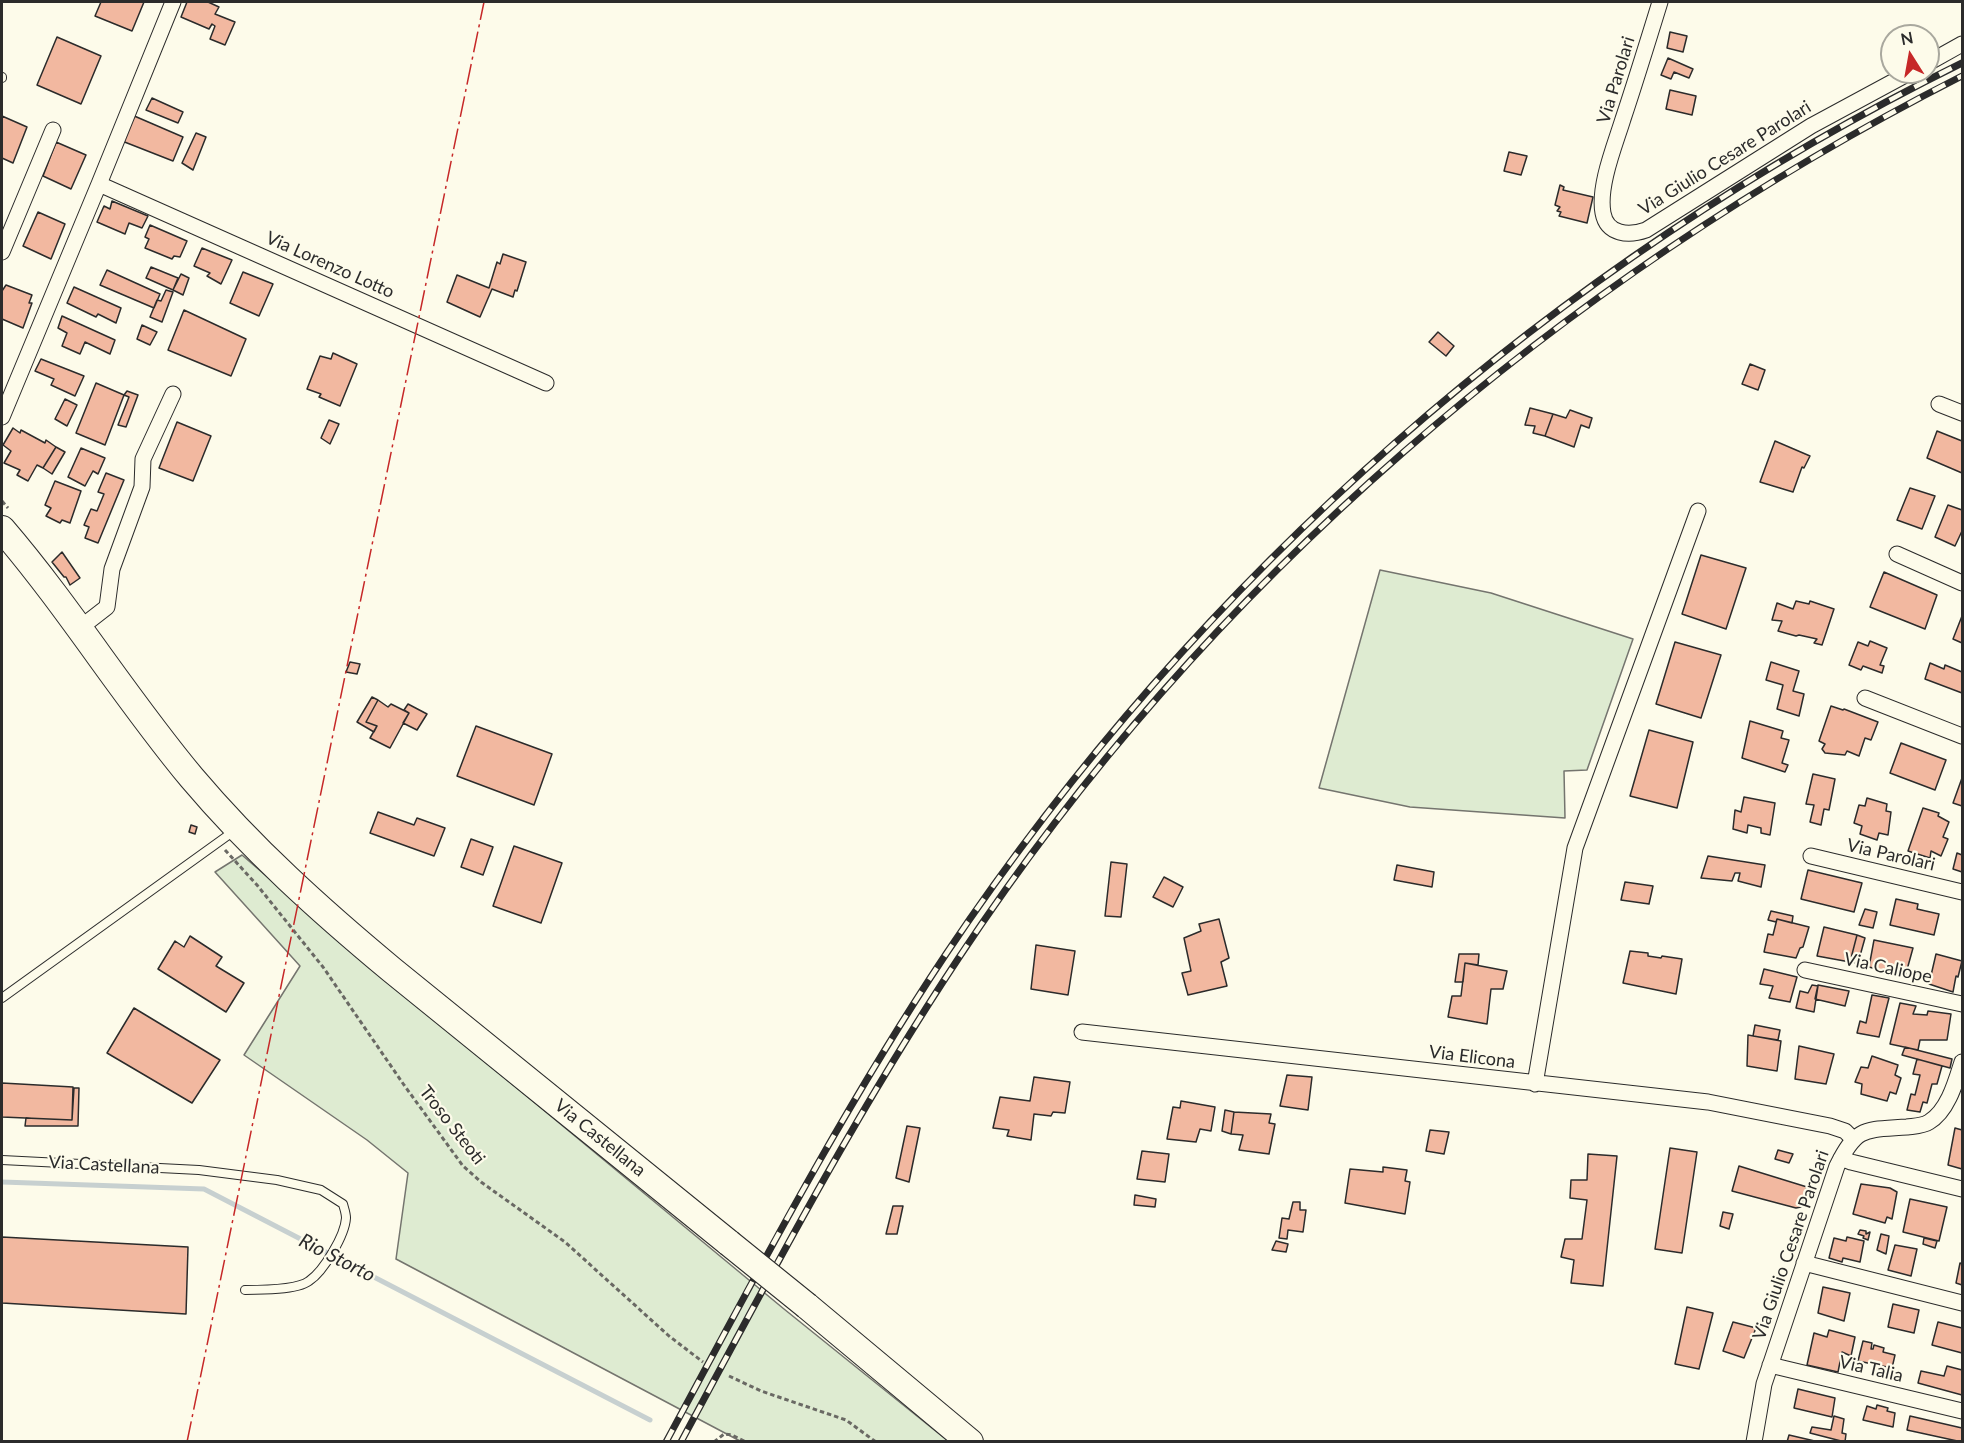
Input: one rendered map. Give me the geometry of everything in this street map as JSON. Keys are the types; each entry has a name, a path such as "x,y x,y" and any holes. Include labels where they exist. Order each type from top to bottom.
{"main road":[{"name":"Via Castellana","path":"2,529 80,628 191,777 237,828 340,927 807,1306 970,1442"}],"street":[{"path":"2,417 173,2"},
{"name":"Via Parolari","path":"1609,170 1660,2"},
{"path":"1940,56 1962,44"},
{"name":"Via Giulio Cesare Parolari","path":"1609,170 1603,215 1608,224 1623,234 1632,235 1647,230 1811,126 1889,84"},
{"path":"2,252 53,130"},
{"name":"Via Lorenzo Lotto","path":"99,184 546,382"},
{"path":"80,628 107,608 112,569 142,486 143,459 173,394"},
{"path":"1939,404 1962,413"},
{"path":"1535,1084 1575,848 1698,511"},
{"path":"1897,554 1962,583"},
{"path":"1865,698 1962,736"},
{"name":"Via Parolari","path":"1811,856 1962,892"},
{"name":"Via Caliope","path":"1805,970 1962,1004"},
{"name":"Via Elicona","path":"1082,1032 1708,1102 1830,1126 1845,1131 1853,1138"},
{"name":"Via Giulio Cesare Parolari","path":"1754,1442 1759,1405 1770,1365 1847,1145 1853,1138 1874,1129 1929,1122 1959,1082 1962,1062"},
{"path":"1841,1158 1962,1189"},
{"path":"1804,1263 1962,1303"},
{"name":"Via Talia","path":"1770,1365 1962,1411"}],"lane":[{"path":"2,998 237,828"},
{"name":"Via Castellana","path":"2,1160 199,1170 277,1180 321,1190 343,1204 346,1216 339,1240 323,1266 309,1282 277,1289 246,1290"}],"path":[{"name":"Troso Steoti","path":"230,856 264,892 323,967 463,1166 481,1182 565,1242 669,1336 704,1362"},
{"path":"729,1376 761,1391 846,1420 876,1442"},
{"path":"714,1442 724,1434 746,1442"}],"green space":[{"path":"1380,570 1491,593 1633,639 1587,770 1564,771 1565,818 1410,807 1319,788"},
{"path":"242,855 390,983 784,1309 948,1441 740,1441 396,1259 408,1173 367,1140 244,1055 300,966 215,872"}],"building":[{"path":"101,2 144,2 132,31 95,16"},
{"path":"187,2 208,2 219,7 215,14 235,22 225,45 210,39 215,26 212,24 209,29 181,17"},
{"path":"1670,32 1687,36 1683,52 1667,48"},
{"path":"57,37 101,56 81,104 37,85"},
{"path":"1668,58 1693,69 1689,78 1674,72 1671,79 1661,75"},
{"path":"1670,90 1696,96 1692,115 1666,109"},
{"path":"152,98 183,112 178,123 146,110"},
{"path":"132,115 183,137 173,161 122,141"},
{"path":"2,116 27,127 13,163 2,158"},
{"path":"196,133 206,137 193,170 182,163"},
{"path":"56,142 86,155 71,189 43,176"},
{"path":"1509,152 1527,156 1521,175 1504,171"},
{"path":"1560,185 1564,187 1563,190 1593,197 1587,223 1559,216 1561,212 1557,211 1560,207 1555,205"},
{"path":"112,201 148,216 142,228 129,223 125,234 97,222 104,206 110,209"},
{"path":"38,212 65,224 51,259 23,246"},
{"path":"150,225 187,241 180,257 174,256 172,259 145,248 149,239 145,237"},
{"path":"202,248 232,260 221,284 207,276 210,273 194,266"},
{"path":"503,254 526,262 513,297 492,289 480,317 447,302 457,275 489,288 497,262 500,264"},
{"path":"151,267 178,278 173,290 146,278"},
{"path":"107,270 160,294 154,308 100,285"},
{"path":"243,272 273,284 259,316 230,303"},
{"path":"181,274 189,278 183,295 173,290"},
{"path":"6,285 32,295 29,303 32,303 23,328 2,319 2,291"},
{"path":"74,287 121,308 116,323 98,314 96,317 67,303"},
{"path":"166,290 173,292 162,322 150,317 157,300 161,301"},
{"path":"184,310 246,339 231,376 168,350"},
{"path":"62,316 115,340 110,354 85,342 80,354 62,346 67,333 58,328"},
{"path":"142,325 157,332 150,345 137,339"},
{"path":"1438,332 1454,346 1446,356 1429,342"},
{"path":"333,353 357,364 340,406 319,397 321,394 307,389 320,356 331,359"},
{"path":"41,359 84,376 75,396 51,385 54,379 35,371"},
{"path":"1750,364 1765,370 1758,390 1742,384"},
{"path":"96,383 124,395 105,445 76,433"},
{"path":"127,391 138,395 126,427 118,425 129,397 124,395"},
{"path":"65,399 77,405 67,426 55,419"},
{"path":"1530,408 1553,414 1545,436 1533,433 1535,426 1525,425"},
{"path":"1570,410 1592,418 1589,428 1581,425 1574,447 1545,436 1553,414 1566,418"},
{"path":"329,420 339,424 330,444 321,438"},
{"path":"177,422 211,436 193,481 159,468"},
{"path":"13,428 45,443 46,440 56,447 43,468 37,465 28,481 17,475 20,470 4,463 11,451 3,445"},
{"path":"1937,431 1962,441 1962,473 1927,458"},
{"path":"1775,441 1810,456 1804,468 1802,467 1793,492 1760,482"},
{"path":"56,447 65,452 52,474 43,468"},
{"path":"81,448 105,458 98,474 93,471 85,486 68,477"},
{"path":"106,473 124,480 98,543 85,538 89,527 84,525 91,509 97,511 104,494 98,492"},
{"path":"55,481 81,491 70,523 62,520 60,523 46,516 51,508 45,505"},
{"path":"1910,488 1935,496 1922,529 1897,520"},
{"path":"1948,505 1962,510 1962,531 1955,546 1935,537"},
{"path":"62,552 80,578 70,585 52,562"},
{"path":"1701,555 1746,568 1726,629 1682,614"},
{"path":"1884,572 1937,595 1925,629 1870,607"},
{"path":"1796,601 1809,604 1810,601 1834,609 1822,645 1814,643 1817,639 1778,631 1782,621 1772,620 1777,603 1793,609"},
{"path":"1962,616 1962,643 1953,639"},
{"path":"1870,641 1887,648 1880,665 1884,666 1882,673 1863,666 1861,670 1849,665 1858,642 1868,646"},
{"path":"1675,642 1721,655 1701,718 1656,704"},
{"path":"350,662 360,664 357,674 346,672"},
{"path":"1771,662 1799,671 1793,691 1804,694 1799,716 1777,709 1783,685 1766,680"},
{"path":"1930,663 1944,669 1945,665 1962,672 1962,693 1925,679"},
{"path":"372,697 378,700 366,722 377,726 374,732 357,722"},
{"path":"378,700 388,707 391,704 409,713 390,748 370,738 377,726 366,722"},
{"path":"408,704 427,714 417,730 403,723 409,713 404,710"},
{"path":"1831,706 1878,722 1871,740 1865,738 1859,756 1847,751 1845,755 1825,753 1822,749 1825,744 1819,741"},
{"path":"1750,721 1783,731 1781,738 1789,740 1782,763 1788,765 1785,772 1742,758"},
{"path":"476,726 552,754 534,805 457,776"},
{"path":"1649,730 1693,742 1677,808 1630,796"},
{"path":"1901,743 1946,760 1935,790 1890,773"},
{"path":"1813,774 1835,779 1829,810 1824,809 1821,825 1810,822 1814,805 1806,804"},
{"path":"1962,778 1962,806 1953,803"},
{"path":"1744,797 1775,803 1770,835 1761,833 1761,828 1748,825 1747,833 1733,829 1735,810 1741,812"},
{"path":"1867,798 1887,804 1886,811 1891,812 1888,835 1879,833 1877,840 1860,834 1862,826 1854,823 1859,805 1865,806"},
{"path":"1923,808 1939,813 1938,816 1949,822 1943,837 1948,839 1941,856 1931,851 1930,858 1908,851"},
{"path":"378,812 414,825 417,818 445,828 434,856 370,833"},
{"path":"191,825 197,827 195,834 189,832"},
{"path":"471,839 493,847 483,875 461,867"},
{"path":"514,846 562,863 541,923 493,906"},
{"path":"1957,853 1962,855 1962,872 1953,869"},
{"path":"1708,856 1765,865 1761,887 1738,881 1740,873 1735,873 1732,881 1701,878"},
{"path":"1111,862 1127,864 1121,917 1105,916"},
{"path":"1397,865 1434,872 1432,887 1394,880"},
{"path":"1808,870 1862,883 1854,912 1801,899"},
{"path":"1164,877 1183,887 1173,907 1153,897"},
{"path":"1625,882 1653,886 1649,904 1621,900"},
{"path":"1896,899 1918,904 1917,909 1939,914 1934,935 1890,925"},
{"path":"1865,909 1877,912 1873,928 1859,925"},
{"path":"1771,911 1793,916 1792,923 1777,919 1776,922 1768,920"},
{"path":"1219,919 1229,958 1221,962 1227,986 1188,995 1182,973 1191,971 1184,938 1201,931 1199,924"},
{"path":"1777,919 1809,927 1803,947 1800,948 1796,958 1764,952 1768,934 1773,935"},
{"path":"1824,927 1857,935 1850,962 1817,956"},
{"path":"1857,935 1865,938 1858,963 1850,962"},
{"path":"190,936 222,957 216,966 244,983 226,1012 158,969 175,941 184,947"},
{"path":"1874,940 1913,948 1905,977 1869,967"},
{"path":"1036,945 1075,951 1068,995 1031,989"},
{"path":"1630,951 1648,953 1648,956 1661,958 1662,956 1682,959 1676,994 1623,983"},
{"path":"1459,954 1479,954 1478,965 1465,963 1463,982 1455,982"},
{"path":"1936,954 1962,961 1953,992 1929,984"},
{"path":"1465,963 1507,971 1503,989 1491,989 1487,1024 1448,1017 1452,996 1461,996"},
{"path":"1764,969 1797,977 1790,1002 1769,998 1773,986 1760,984"},
{"path":"1812,985 1818,986 1814,1012 1796,1008 1800,991 1808,993"},
{"path":"1818,985 1849,991 1845,1006 1815,999"},
{"path":"1872,995 1889,998 1879,1037 1857,1033 1860,1021 1866,1023"},
{"path":"1900,1003 1916,1006 1913,1014 1927,1015 1928,1011 1951,1014 1947,1040 1920,1040 1918,1050 1890,1044"},
{"path":"134,1008 220,1060 192,1103 107,1053"},
{"path":"1755,1025 1780,1030 1778,1040 1753,1036"},
{"path":"1748,1035 1781,1041 1777,1071 1747,1066"},
{"path":"1799,1046 1834,1054 1826,1084 1795,1079"},
{"path":"1905,1047 1952,1059 1950,1068 1902,1055"},
{"path":"1872,1056 1898,1065 1895,1075 1901,1078 1896,1094 1890,1092 1887,1101 1861,1094 1862,1084 1855,1082 1861,1067 1868,1068"},
{"path":"1917,1059 1942,1066 1937,1084 1932,1084 1927,1103 1923,1102 1920,1112 1907,1110 1911,1094 1915,1095 1920,1075 1913,1074"},
{"path":"1287,1075 1312,1077 1308,1110 1280,1106"},
{"path":"1034,1077 1070,1082 1065,1113 1053,1112 1051,1116 1034,1114 1031,1140 1007,1136 1009,1130 993,1128 1000,1097 1030,1101"},
{"path":"2,1083 73,1087 72,1120 2,1117"},
{"path":"74,1088 79,1088 78,1126 25,1126 26,1118 72,1120"},
{"path":"1181,1101 1215,1107 1211,1131 1200,1129 1196,1142 1167,1139 1173,1107 1180,1108"},
{"path":"1225,1110 1234,1112 1231,1134 1222,1131"},
{"path":"1234,1112 1271,1114 1269,1123 1275,1124 1269,1154 1239,1150 1243,1135 1231,1134"},
{"path":"907,1126 920,1128 909,1182 896,1178"},
{"path":"1955,1128 1962,1130 1962,1169 1948,1165"},
{"path":"1430,1130 1449,1132 1444,1154 1426,1151"},
{"path":"1670,1148 1697,1152 1682,1253 1655,1249"},
{"path":"1778,1150 1793,1154 1789,1163 1775,1159"},
{"path":"1142,1151 1169,1154 1165,1182 1137,1179"},
{"path":"1588,1154 1617,1156 1603,1286 1571,1283 1574,1260 1561,1257 1565,1239 1582,1239 1587,1200 1570,1198 1571,1180 1587,1180"},
{"path":"1739,1166 1807,1187 1801,1207 1796,1208 1732,1191"},
{"path":"1383,1167 1407,1170 1405,1181 1410,1182 1405,1214 1345,1203 1350,1169 1383,1172"},
{"path":"1861,1184 1890,1188 1897,1192 1892,1219 1887,1217 1885,1223 1853,1214"},
{"path":"1135,1195 1156,1199 1155,1207 1134,1205"},
{"path":"1910,1199 1947,1207 1939,1241 1903,1232"},
{"path":"1293,1202 1300,1202 1300,1210 1306,1210 1303,1232 1288,1230 1287,1239 1279,1238 1282,1218 1289,1219"},
{"path":"893,1206 903,1206 897,1234 886,1234"},
{"path":"1723,1212 1733,1214 1729,1229 1720,1226"},
{"path":"1860,1230 1866,1231 1866,1234 1870,1232 1868,1240 1858,1234"},
{"path":"1881,1234 1889,1236 1886,1254 1877,1250"},
{"path":"2,1237 188,1247 186,1314 2,1303"},
{"path":"1847,1237 1864,1241 1860,1262 1843,1258 1842,1262 1829,1258 1834,1238 1846,1241"},
{"path":"1924,1238 1937,1241 1935,1248 1923,1244"},
{"path":"1276,1241 1288,1244 1286,1252 1272,1250"},
{"path":"1895,1245 1917,1249 1911,1276 1888,1270"},
{"path":"1960,1263 1962,1264 1962,1285 1956,1283"},
{"path":"1823,1287 1850,1293 1844,1321 1818,1313"},
{"path":"1893,1304 1919,1310 1914,1333 1888,1327"},
{"path":"1687,1307 1713,1313 1699,1369 1675,1364"},
{"path":"1733,1322 1756,1328 1744,1358 1723,1351"},
{"path":"1938,1322 1962,1328 1962,1353 1932,1345"},
{"path":"1829,1330 1855,1337 1851,1356 1842,1352 1838,1372 1807,1365 1814,1333 1827,1337"},
{"path":"1863,1341 1872,1343 1871,1349 1874,1345 1884,1348 1883,1352 1895,1355 1892,1368 1858,1361"},
{"path":"1947,1366 1962,1370 1962,1395 1918,1383 1921,1371 1944,1376"},
{"path":"1798,1389 1835,1398 1832,1417 1794,1408"},
{"path":"1877,1405 1895,1413 1893,1427 1863,1420 1867,1406 1876,1409"},
{"path":"1834,1416 1844,1419 1842,1433 1846,1434 1845,1442 1810,1433 1812,1427 1831,1430"},
{"path":"1910,1416 1962,1428 1962,1442 1907,1430"},
{"path":"1789,1435 1819,1442 1787,1442"}],"waterway":[{"name":"Rio Storto","path":"2,1182 204,1189 650,1420"}],"railway":[{"path":"666,1442 835,1133 946,954 1046,815 1154,684 1271,559 1396,442 1528,334 1667,234 1812,143 1962,63"},
{"path":"681,1442 848,1137 958,959 1056,821 1164,691 1279,568 1403,453 1534,346 1671,247 1814,157 1962,76"}],"power":[{"path":"187,1442 484,2"}]}
